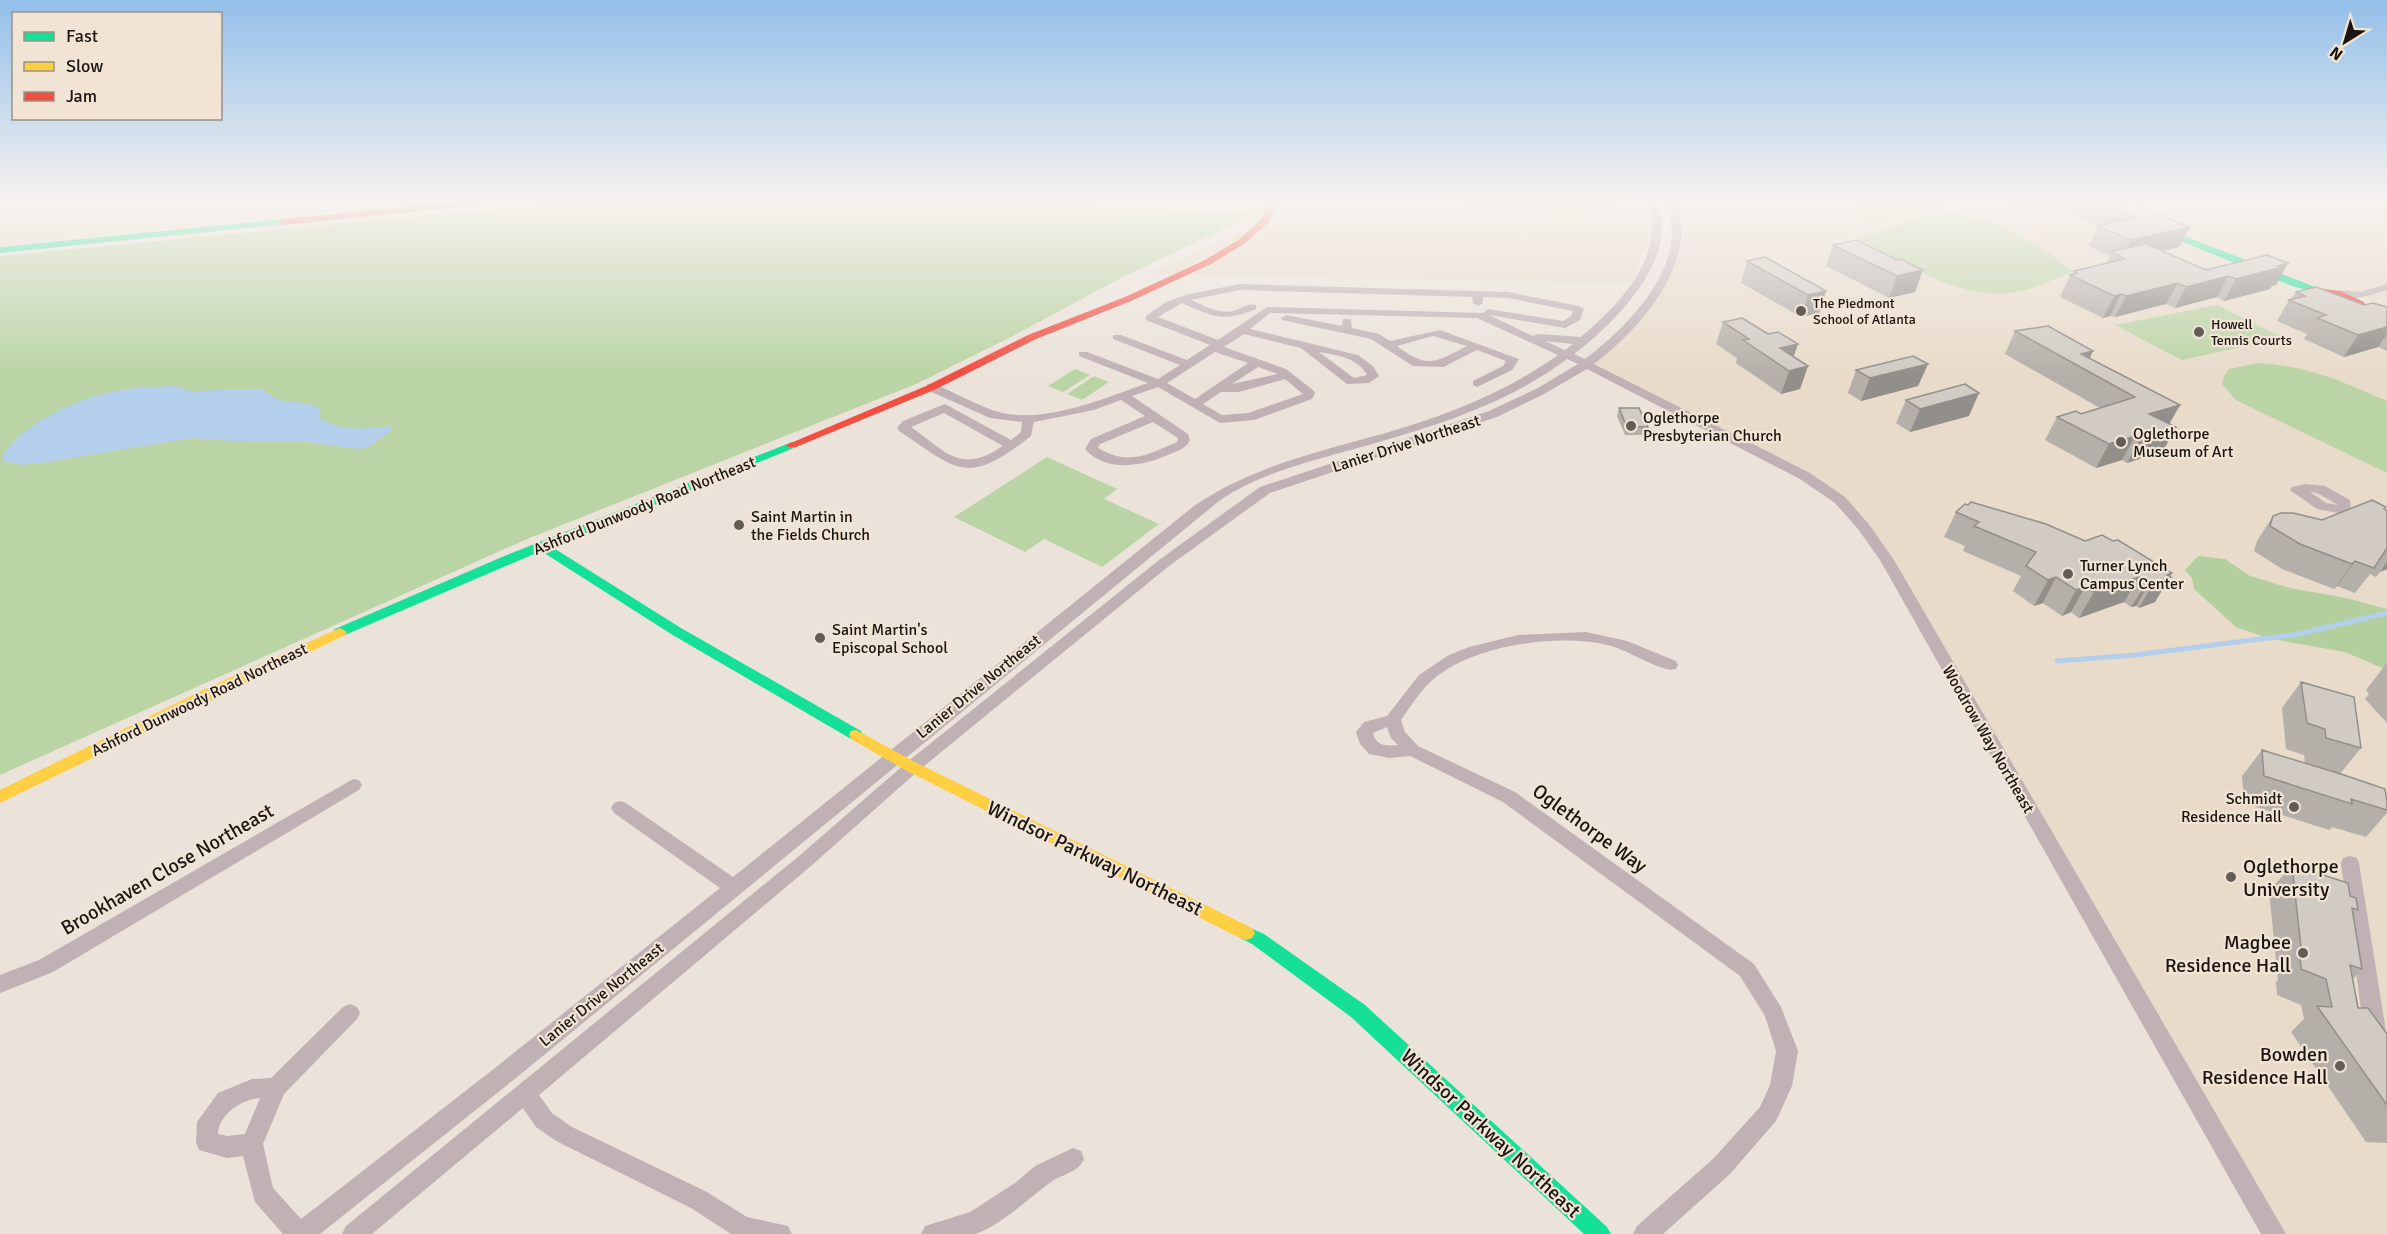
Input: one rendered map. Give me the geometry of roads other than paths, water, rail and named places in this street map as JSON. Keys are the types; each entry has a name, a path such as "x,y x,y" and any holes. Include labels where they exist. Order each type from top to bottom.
{"main road":[{"name":"Ashford Dunwoody Road Northeast","path":"0,797 328,637 542,546 931,387 1032,337 1205,266 1216,259"},
{"path":"2229,259 2290,285 2302,294 2306,301 2321,308 2362,309"},
{"path":"2230,259 2295,284 2338,293 2362,309"},
{"path":"2302,294 2318,290"},
{"name":"Windsor Parkway Northeast","path":"542,546 676,631 912,767 1258,939 1358,1011 1600,1234"}],"street":[{"path":"1551,347 1566,347 1583,341 1623,305 1641,278 1650,259"},
{"name":"Lanier Drive Northeast","path":"354,1234 805,861 912,767 1164,563 1265,489 1477,421 1521,402 1586,364 1631,323 1659,285 1671,259"},
{"path":"2362,309 2387,286"},
{"path":"968,404 994,420 1028,422 1090,407 1159,383 1188,364 1217,346 1242,330 1266,310 1479,313 1565,325 1576,318 1579,309 1508,295 1240,288 1215,289 1157,312 1150,318 1217,346 1256,363 1287,375 1309,393 1308,396 1250,417 1233,420 1221,419 1159,383 1083,354"},
{"path":"1477,294 1479,313"},
{"path":"1183,300 1221,316 1236,315 1252,307"},
{"path":"1347,312 1347,330"},
{"name":"Woodrow Way Northeast","path":"1479,313 1551,347 1566,347 1586,364 1805,476 1840,500 1863,526 1887,560 2274,1234"},
{"path":"1286,318 1375,336 1413,363 1439,365 1476,346"},
{"path":"1242,330 1348,354 1371,370 1373,376 1365,381 1351,382 1305,346"},
{"path":"1388,345 1433,333 1512,359 1513,362 1508,368 1477,383"},
{"path":"1526,336 1566,347"},
{"path":"1117,337 1188,364"},
{"name":"Lanier Drive Northeast","path":"300,1234 508,1071 732,886 1199,509 1239,484 1279,468 1438,421 1515,386 1566,347"},
{"path":"1195,404 1256,363"},
{"path":"1220,388 1239,388 1287,375"},
{"path":"931,387 968,404 1005,417 1030,419 1054,415"},
{"path":"1122,395 1152,418 1184,437 1182,444 1140,462 1130,463 1103,458 1091,450 1095,442 1152,418"},
{"path":"1011,445 945,408 907,424 903,428 962,466 978,464 1011,445 1027,433 1028,422"},
{"path":"1412,750 1391,753 1378,751 1370,747 1365,740 1364,732 1370,726 1393,720 1403,704 1435,669 1462,654 1508,641 1553,638 1607,640 1670,665"},
{"name":"Oglethorpe Way","path":"1393,720 1397,734 1412,750 1509,797 1747,970 1774,1012 1787,1051 1781,1086 1768,1114 1722,1166 1645,1234"},
{"name":"Brookhaven Close Northeast","path":"0,984 46,966 353,785"},
{"path":"620,808 732,886"},
{"path":"2350,863 2375,1038 2387,1054"},
{"path":"300,1234 263,1194 252,1143 276,1087 350,1013"},
{"path":"252,1143 227,1147 207,1142 208,1122 226,1100 252,1089 276,1087"},
{"path":"524,1092 543,1120 564,1134 699,1200 745,1231 780,1234"},
{"path":"933,1234 975,1222 1023,1191 1043,1174 1073,1159"}],"water":[{"path":"173,386 192,391 260,389 282,401 314,406 320,409 319,418 337,426 363,428 391,426 392,429 369,447 357,449 308,442 246,442 192,438 22,465 4,461 2,457 23,433 38,422 72,404 121,390"}],"waterway":[{"path":"2057,661 2135,655 2299,634 2387,613"}],"place":[{"name":"The Piedmont School of Atlanta","path":"1801,311"},
{"name":"Howell Tennis Courts","path":"2199,332"},
{"name":"Oglethorpe Presbyterian Church","path":"1631,426"},
{"name":"Oglethorpe Museum of Art","path":"2121,442"},
{"name":"Saint Martin in the Fields Church","path":"739,525"},
{"name":"Turner Lynch Campus Center","path":"2068,574"},
{"name":"Saint Martin's Episcopal School","path":"820,638"},
{"name":"Schmidt Residence Hall","path":"2294,807"},
{"name":"Oglethorpe University","path":"2231,877"},
{"name":"Magbee Residence Hall","path":"2303,953"},
{"name":"Bowden Residence Hall","path":"2340,1066"}]}
